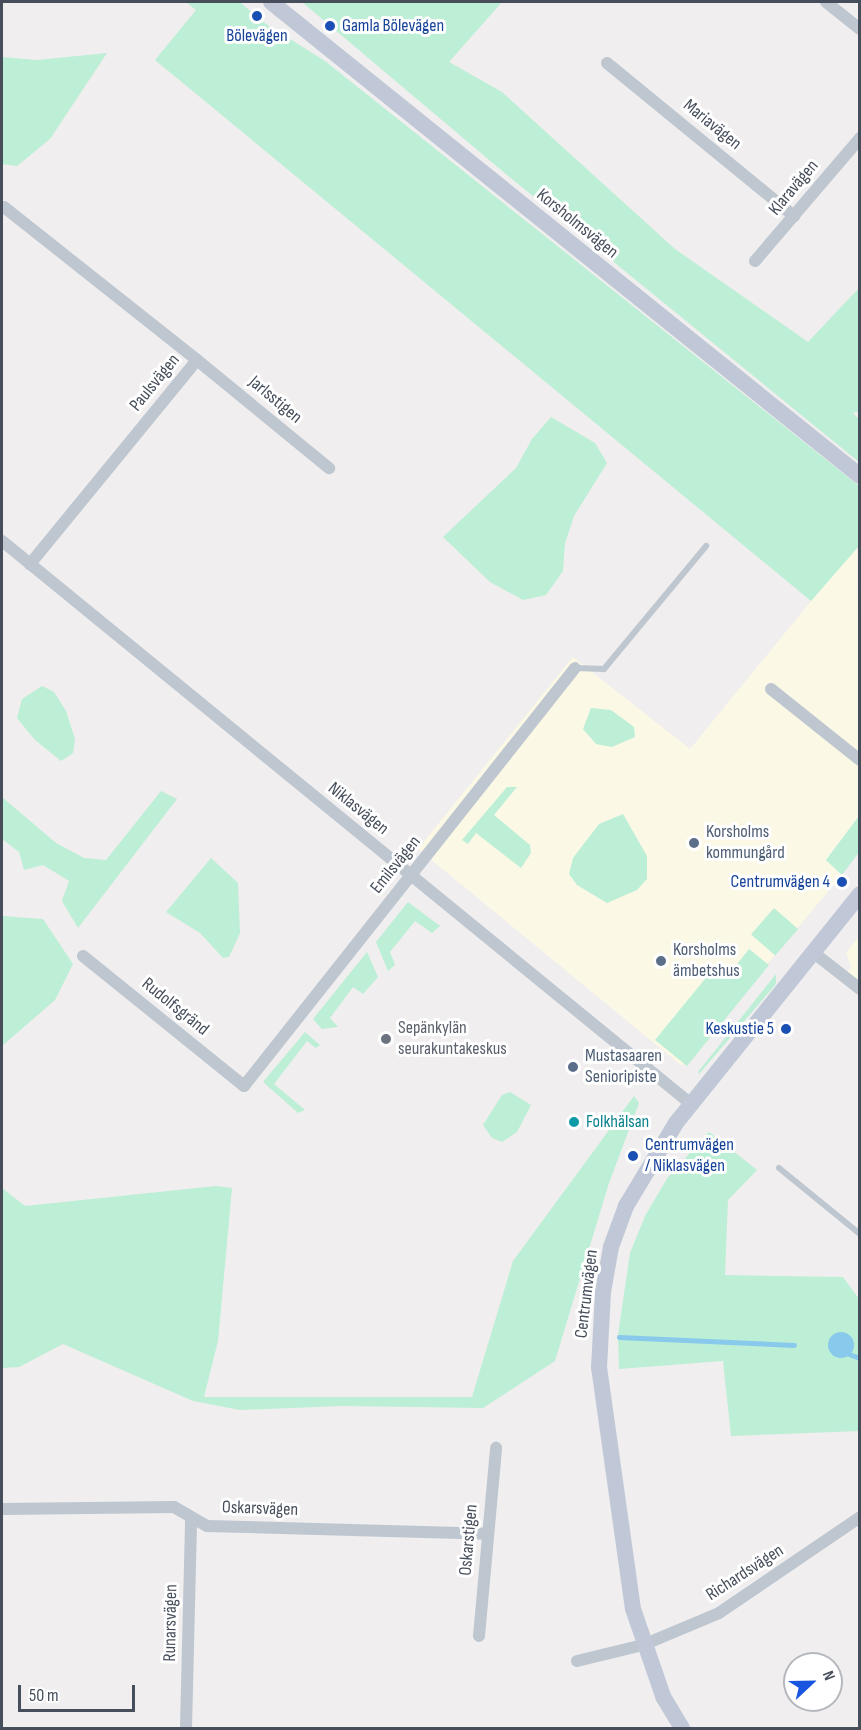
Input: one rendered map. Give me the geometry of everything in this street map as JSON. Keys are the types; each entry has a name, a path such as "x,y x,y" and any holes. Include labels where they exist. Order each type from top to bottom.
{"main road":[{"name":"Korsholmsvägen","path":"270,2 860,476"},
{"name":"Centrumvägen","path":"681,1728 663,1696 643,1645 633,1609 599,1368 603,1292 611,1247 626,1206 648,1165 691,1104 859,895"}],"street":[{"path":"826,2 860,28"},
{"name":"Mariavägen","path":"606,63 794,216"},
{"name":"Klaravägen","path":"755,261 860,138"},
{"name":"Paulsvägen","path":"4,207 197,360 30,564"},
{"name":"Jarlsstigen","path":"197,360 329,468"},
{"name":"Niklasvägen","path":"2,541 691,1104"},
{"name":"Emilsvägen","path":"244,1086 575,668"},
{"path":"771,689 860,760"},
{"path":"814,953 858,984"},
{"name":"Rudolfsgränd","path":"83,956 244,1086"},
{"name":"Oskarstigen","path":"479,1635 496,1448"},
{"name":"Oskarsvägen","path":"2,1509 174,1507 207,1526 487,1534"},
{"name":"Richardsvägen","path":"643,1645 719,1613 860,1517"},
{"name":"Runarsvägen","path":"186,1728 191,1518"},
{"path":"577,1661 643,1645"}],"lane":[{"path":"575,668 604,669 706,546"},
{"path":"778,1168 860,1234"}],"shaded area":[{"path":"857,545 859,816 826,860 842,875 682,1066 418,849 573,657 690,749"},
{"path":"859,936 859,982 847,972 851,967 846,953"}],"green space":[{"path":"186,2 240,2 263,22 325,61 859,486 859,546 811,601 155,60 196,10"},
{"path":"302,2 502,2 449,62 502,92 675,249 808,342 859,288 859,411 853,413 859,419 859,462 507,175"},
{"path":"107,53 50,139 17,166 2,164 2,57 37,60"},
{"path":"551,417 595,443 607,463 574,516 565,543 563,571 546,595 523,600 490,582 443,537 516,468 532,439"},
{"path":"42,686 54,692 66,711 75,739 73,753 61,761 35,740 17,718 22,699"},
{"path":"591,708 611,710 634,727 635,737 612,747 596,744 583,729"},
{"path":"507,787 517,787 494,815 530,845 531,853 521,868 476,833 468,844 462,840"},
{"path":"161,791 177,799 78,928 62,901 69,881 43,865 24,870 19,852 2,839 2,797 56,843 84,858 106,860"},
{"path":"623,814 647,856 647,879 637,890 607,903 577,885 569,874 573,858 599,824"},
{"path":"859,816 859,852 842,875 826,860"},
{"path":"211,858 238,883 240,933 229,957 223,958 200,933 166,912"},
{"path":"408,902 440,926 432,933 415,921 390,952 395,965 388,971 376,942"},
{"path":"774,908 798,929 775,955 751,934"},
{"path":"2,916 43,919 73,964 55,1000 2,1046"},
{"path":"749,949 769,965 687,1066 655,1040 718,963 730,973"},
{"path":"367,952 378,977 363,994 353,987 330,1018 338,1027 322,1029 313,1019"},
{"path":"776,974 776,984 699,1074 698,1072"},
{"path":"305,1032 320,1045 316,1048 307,1041 274,1084 305,1110 298,1113 263,1082"},
{"path":"510,1092 531,1105 517,1132 502,1142 492,1138 483,1125 502,1095"},
{"path":"634,1096 639,1103 609,1183 555,1361 483,1408 342,1406 240,1410 193,1401 63,1344 19,1367 2,1368 2,1188 25,1206 216,1186 232,1188 218,1341 204,1397 472,1397 513,1261"},
{"path":"709,1132 757,1170 728,1200 725,1275 843,1277 859,1299 859,1431 731,1436 723,1361 619,1369 618,1335 630,1253 645,1216 668,1177"}],"water":[{"path":"841,1332 850,1336 854,1345 850,1354 841,1358 832,1354 828,1345 832,1336"}],"waterway":[{"path":"619,1337 794,1345"},
{"path":"844,1352 860,1358"}],"place":[{"name":"Bölevägen","path":"257,16"},
{"name":"Gamla Bölevägen","path":"330,26"},
{"name":"Korsholms kommungård","path":"694,843"},
{"name":"Centrumvägen 4","path":"842,882"},
{"name":"Korsholms ämbetshus","path":"661,961"},
{"name":"Keskustie 5","path":"786,1029"},
{"name":"Sepänkylän seurakuntakeskus","path":"386,1039"},
{"name":"Mustasaaren Senioripiste","path":"573,1067"},
{"name":"Folkhälsan","path":"574,1122"},
{"name":"Centrumvägen / Niklasvägen","path":"633,1156"}]}
